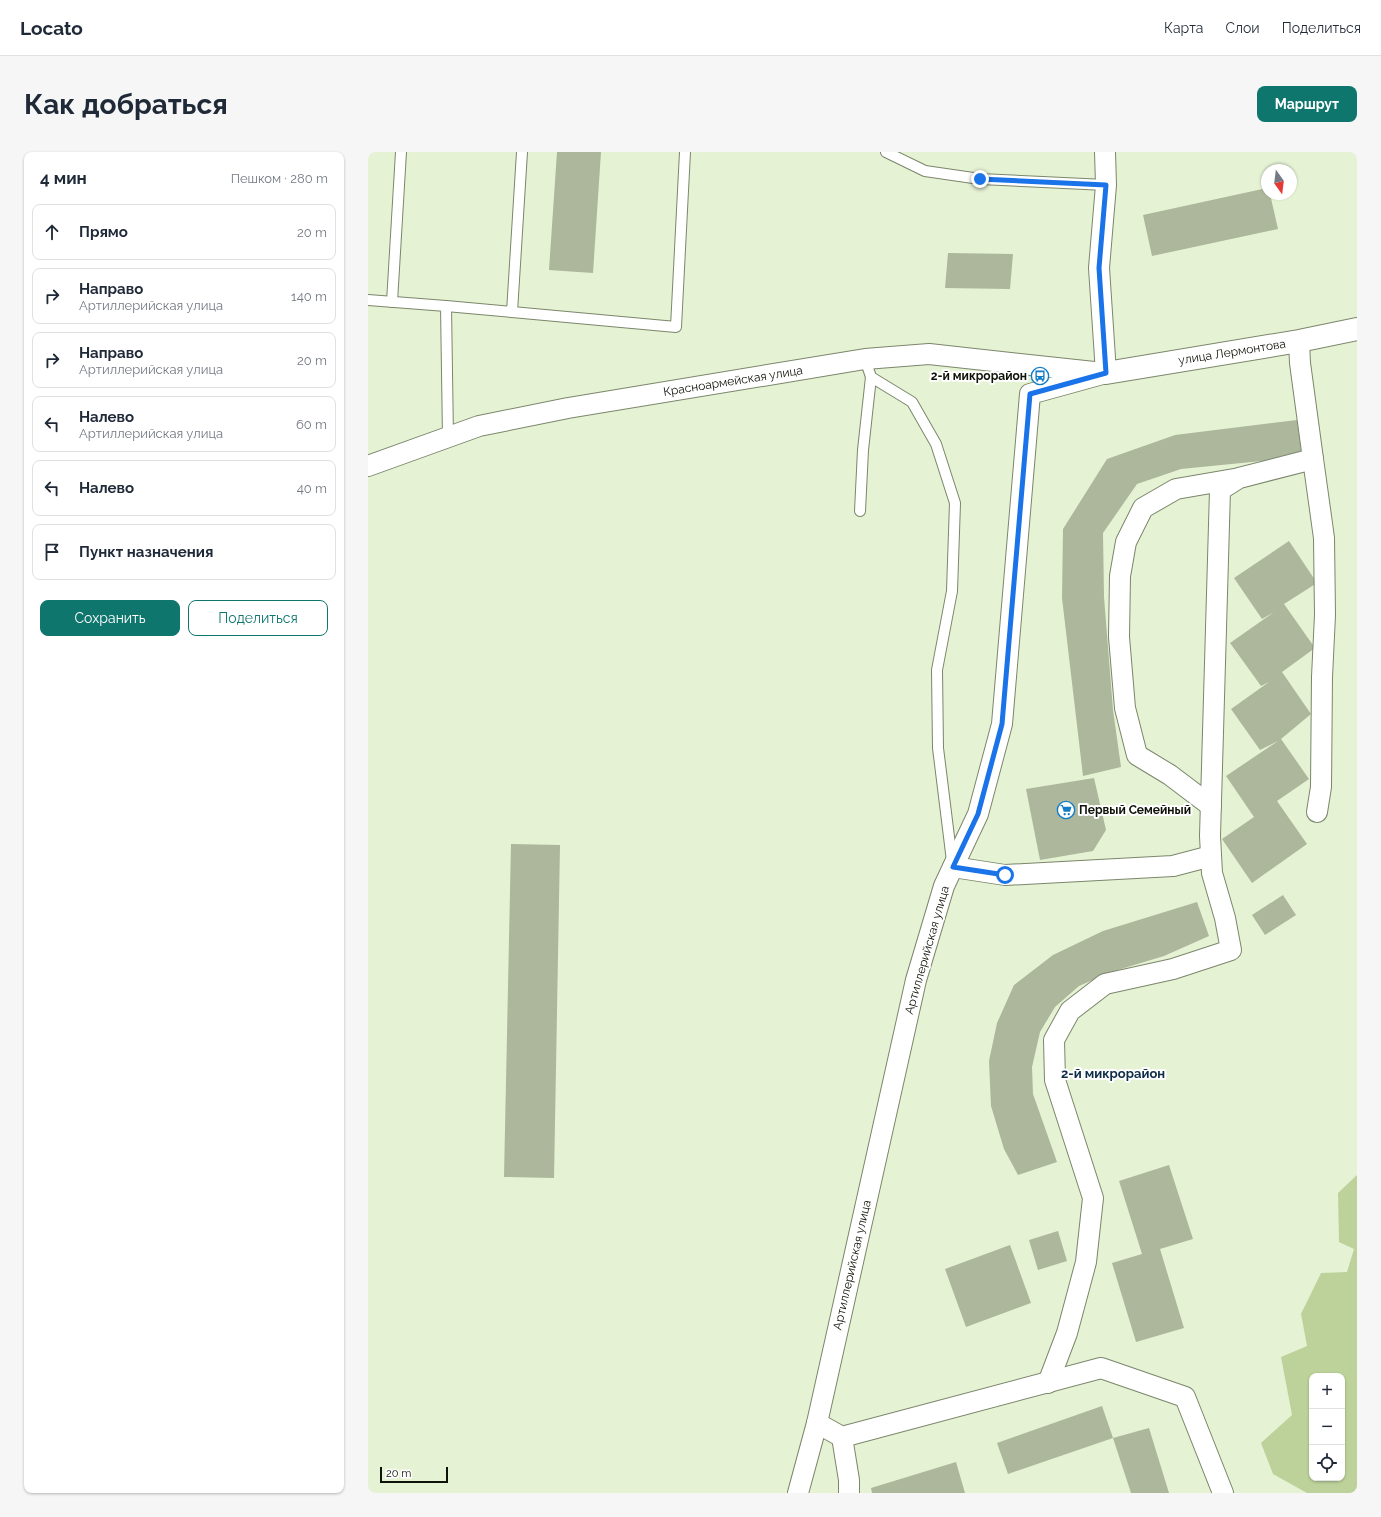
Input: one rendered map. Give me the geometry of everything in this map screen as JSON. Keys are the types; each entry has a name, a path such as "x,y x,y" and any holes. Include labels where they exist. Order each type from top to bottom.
{"street":[{"path":"1106,152 1106,185 1099,268 1106,373"},
{"name":"улица Лермонтова","path":"1106,373 1299,341 1357,329"},
{"path":"1299,341 1300,362 1324,538 1325,615 1322,677 1321,787 1317,812"},
{"name":"Красноармейская улица","path":"368,466 479,426 568,408 868,368 929,354 1106,373"},
{"name":"Артиллерийская улица","path":"798,1493 817,1423 916,980 944,886 978,814 1002,724 1030,394 1106,373"},
{"path":"1211,806 1170,775 1137,755 1125,708 1119,637 1120,576 1126,542 1143,508 1176,488 1239,478 1313,459"},
{"path":"1048,1383 1067,1333 1086,1262 1093,1198 1055,1080 1054,1040 1070,1011 1105,984 1173,969 1231,950 1225,918 1212,873 1211,806 1220,490 1239,478"},
{"path":"953,867 1005,875 1173,866 1211,856"},
{"path":"817,1423 842,1438 1101,1368 1185,1397 1223,1493"},
{"path":"842,1438 849,1480 849,1493"}],"lane":[{"path":"392,302 401,152"},
{"path":"512,312 522,152"},
{"path":"368,300 676,327 685,152"},
{"path":"886,152 925,171 980,179 1106,185"},
{"path":"446,306 448,438"},
{"path":"860,511 868,368"},
{"path":"868,368 912,402 936,444 955,503 952,591 937,670 938,748 953,867"}],"green space":[{"path":"1357,1175 1357,1493 1307,1493 1273,1474 1261,1443 1292,1415 1281,1357 1307,1346 1301,1314 1321,1273 1347,1272 1354,1249 1339,1242 1338,1193"}],"building":[{"path":"557,152 601,152 593,273 549,270"},
{"path":"1261,189 1261,200 1271,200 1278,229 1152,256 1143,215"},
{"path":"948,253 1013,254 1010,289 945,288"},
{"path":"1297,420 1302,457 1181,469 1137,484 1103,533 1104,597 1113,710 1121,767 1083,776 1062,598 1063,529 1107,459 1175,435"},
{"path":"1289,541 1317,583 1284,604 1315,648 1282,672 1311,714 1281,739 1309,779 1277,801 1307,844 1252,883 1222,839 1254,817 1226,776 1278,741 1260,750 1231,709 1269,682 1261,686 1230,643 1274,612 1262,619 1234,578"},
{"name":"Первый Семейный","path":"1094,778 1106,830 1093,851 1040,860 1026,789"},
{"path":"511,844 560,845 554,1178 504,1177"},
{"path":"1283,895 1296,915 1265,935 1252,915"},
{"path":"1197,902 1209,936 1164,956 1111,972 1079,986 1055,1007 1040,1032 1032,1067 1033,1094 1057,1162 1018,1175 1004,1149 991,1106 989,1061 997,1023 1014,985 1053,955 1103,931"},
{"path":"1169,1165 1193,1239 1160,1249 1184,1328 1136,1342 1112,1263 1142,1254 1119,1181"},
{"path":"1058,1231 1067,1261 1038,1270 1029,1240"},
{"path":"1010,1245 1031,1303 966,1327 945,1269"},
{"path":"1102,1406 1113,1438 1008,1474 997,1443"},
{"path":"1149,1428 1169,1493 1131,1493 1113,1438"},
{"path":"956,1462 965,1493 872,1493 871,1488"}],"place":[{"name":"2-й микрорайон","path":"1040,376"},
{"name":"Первый Семейный","path":"1066,810"}],"district":[{"name":"2-й микрорайон","path":"1113,1073"}],"route":[{"path":"980,179 1106,185 1099,268 1106,373 1030,394 1024,449 1002,724 978,814 953,867 1005,875"}]}
